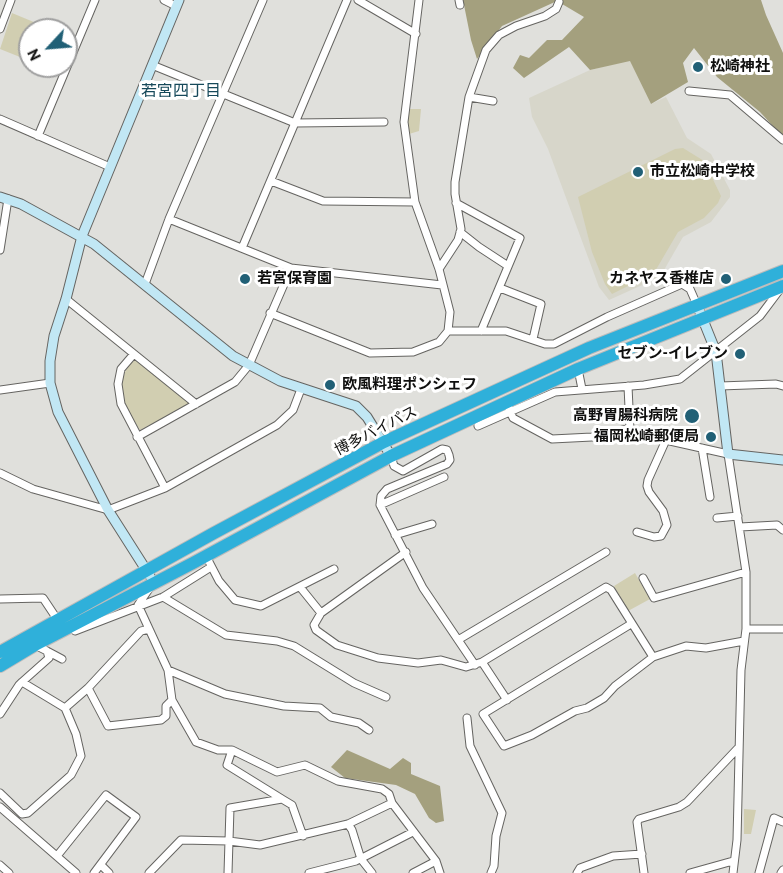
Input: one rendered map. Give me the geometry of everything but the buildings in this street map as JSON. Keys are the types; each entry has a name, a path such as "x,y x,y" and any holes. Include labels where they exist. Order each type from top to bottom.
{"highway":[{"name":"博多バイパス","path":"0,652 146,570 384,442 589,348 783,271"},
{"name":"博多バイパス","path":"0,666 35,645 154,583 209,562 391,456 508,407 578,369 783,286"}],"street":[{"path":"0,29 12,0"},
{"path":"38,135 94,0"},
{"path":"138,605 143,595 154,583 108,510 58,412 50,383 50,361 54,336 82,236 178,3 164,0"},
{"path":"145,284 169,219 263,0"},
{"path":"242,248 346,0"},
{"path":"358,0 416,34"},
{"path":"270,313 370,353 413,352 439,342 448,331 450,312 439,269 415,202 404,122 419,0"},
{"path":"439,269 458,240 460,232 455,182 469,97 486,50 499,35 516,26 545,16 556,9 559,2"},
{"path":"152,65 295,123 384,122"},
{"path":"689,91 730,95 783,140"},
{"path":"469,97 493,101"},
{"path":"0,119 110,168"},
{"path":"271,182 323,201 415,202"},
{"path":"0,250 4,198 21,204 82,236 233,356 280,381 356,406 367,417 384,442 394,466 403,471 442,449 447,450 450,460 434,471 387,489 381,496 380,505 423,588 475,665"},
{"path":"456,203 520,238 482,331"},
{"path":"169,219 291,268 442,285"},
{"path":"460,232 479,248 508,266"},
{"path":"137,437 235,382 249,365 291,268"},
{"path":"448,331 506,331 545,344 554,344 607,316 682,284 690,289 716,352 728,454 746,573 746,629 741,670 737,840 732,872"},
{"path":"478,426 508,407 555,392 669,382 680,379 760,316 783,286"},
{"path":"500,288 541,304 533,339"},
{"path":"66,299 196,404"},
{"path":"133,355 121,369 118,384 121,404 165,488"},
{"path":"578,369 582,389"},
{"path":"0,390 50,383"},
{"path":"720,386 776,384 783,386"},
{"path":"628,386 630,430"},
{"path":"0,474 33,489 108,510 165,488 277,425 293,410 301,389"},
{"path":"508,407 513,418 552,439 592,437 630,430 728,454 783,460"},
{"path":"637,532 654,537 661,536 667,525 663,511 647,486 666,440"},
{"path":"702,448 710,497"},
{"path":"380,505 444,477"},
{"path":"717,518 738,516"},
{"path":"395,535 432,524"},
{"path":"740,527 777,525 783,530"},
{"path":"406,552 321,613 314,625 316,630 337,645 378,658 418,663 441,660 466,667 482,662 606,587 611,590 653,657"},
{"path":"458,640 606,552"},
{"path":"75,631 163,597 209,562 219,581 235,600 261,606 334,568"},
{"path":"643,578 654,598 746,573"},
{"path":"300,587 321,613"},
{"path":"163,597 226,635 277,641 294,646 354,683 386,698"},
{"path":"0,599 43,598 57,619"},
{"path":"138,605 168,670 172,700 196,742 218,750 232,750 277,772 305,765 338,781 382,789 389,794 392,803 436,861 440,873"},
{"path":"631,624 483,714 504,746 532,735 604,698 615,686 653,657 686,646 706,648 744,641"},
{"path":"64,708 88,688 141,632 149,629"},
{"path":"746,629 783,629"},
{"path":"35,645 62,659"},
{"path":"0,714 18,685 49,658 47,651"},
{"path":"482,662 507,700"},
{"path":"168,670 225,694 284,706 320,708 331,717 359,723 369,730"},
{"path":"0,793 22,814 28,813 71,775 81,756 76,734 64,708 22,682"},
{"path":"88,688 108,726 161,720 166,716 166,706 172,700"},
{"path":"467,718 470,746 502,813 491,873"},
{"path":"644,873 637,822 639,819 684,804 739,747"},
{"path":"232,750 227,765 292,805 303,836"},
{"path":"57,856 106,795 136,817 94,873"},
{"path":"228,873 230,808 282,799"},
{"path":"149,873 182,840 229,841 260,845 348,825 392,803"},
{"path":"0,807 76,873"},
{"path":"759,873 774,818 783,822"},
{"path":"348,825 352,830 361,859 372,873"},
{"path":"309,873 361,859 413,832"},
{"path":"577,873 580,868 613,856 642,854"},
{"path":"413,873 436,861"},
{"path":"690,873 733,861"},
{"path":"101,864 109,873"},
{"path":"0,865 9,873"}],"shaded area":[{"path":"463,0 761,0 783,53 783,137 760,112 717,77 694,48 683,63 688,82 651,104 630,61 590,70 569,47 524,78 513,68 520,55 529,58 547,40 562,40 584,17 557,1 502,26 477,59"},
{"path":"12,13 24,18 18,18 18,56 0,49"},
{"name":"市立松崎中学校","path":"630,60 651,104 666,97 687,138 711,154 730,190 730,197 711,222 683,237 660,277 609,300 599,287 548,149 532,117 529,98 590,70"},
{"path":"410,109 421,109 419,131 409,134 407,120"},
{"path":"683,148 704,161 721,196 718,203 704,218 678,232 654,273 612,294 605,284 592,252 578,197 675,149"},
{"path":"135,360 188,401 188,405 140,430 124,404 121,385 131,361"},
{"path":"635,573 650,599 628,611 614,586"},
{"path":"347,750 390,769 403,758 411,763 411,774 440,786 444,821 436,823 429,818 415,794 396,785 345,778 331,767"},
{"path":"744,809 756,810 751,834 744,834"}],"place":[{"name":"松崎神社","path":"698,67"},
{"name":"市立松崎中学校","path":"638,172"},
{"name":"若宮保育園","path":"245,279"},
{"name":"カネヤス香椎店","path":"726,279"},
{"name":"セブン-イレブン","path":"740,354"},
{"name":"欧風料理ポンシェフ","path":"330,385"},
{"name":"高野胃腸科病院","path":"692,416"},
{"name":"福岡松崎郵便局","path":"711,437"}],"district":[{"name":"若宮四丁目","path":"181,91"}]}
